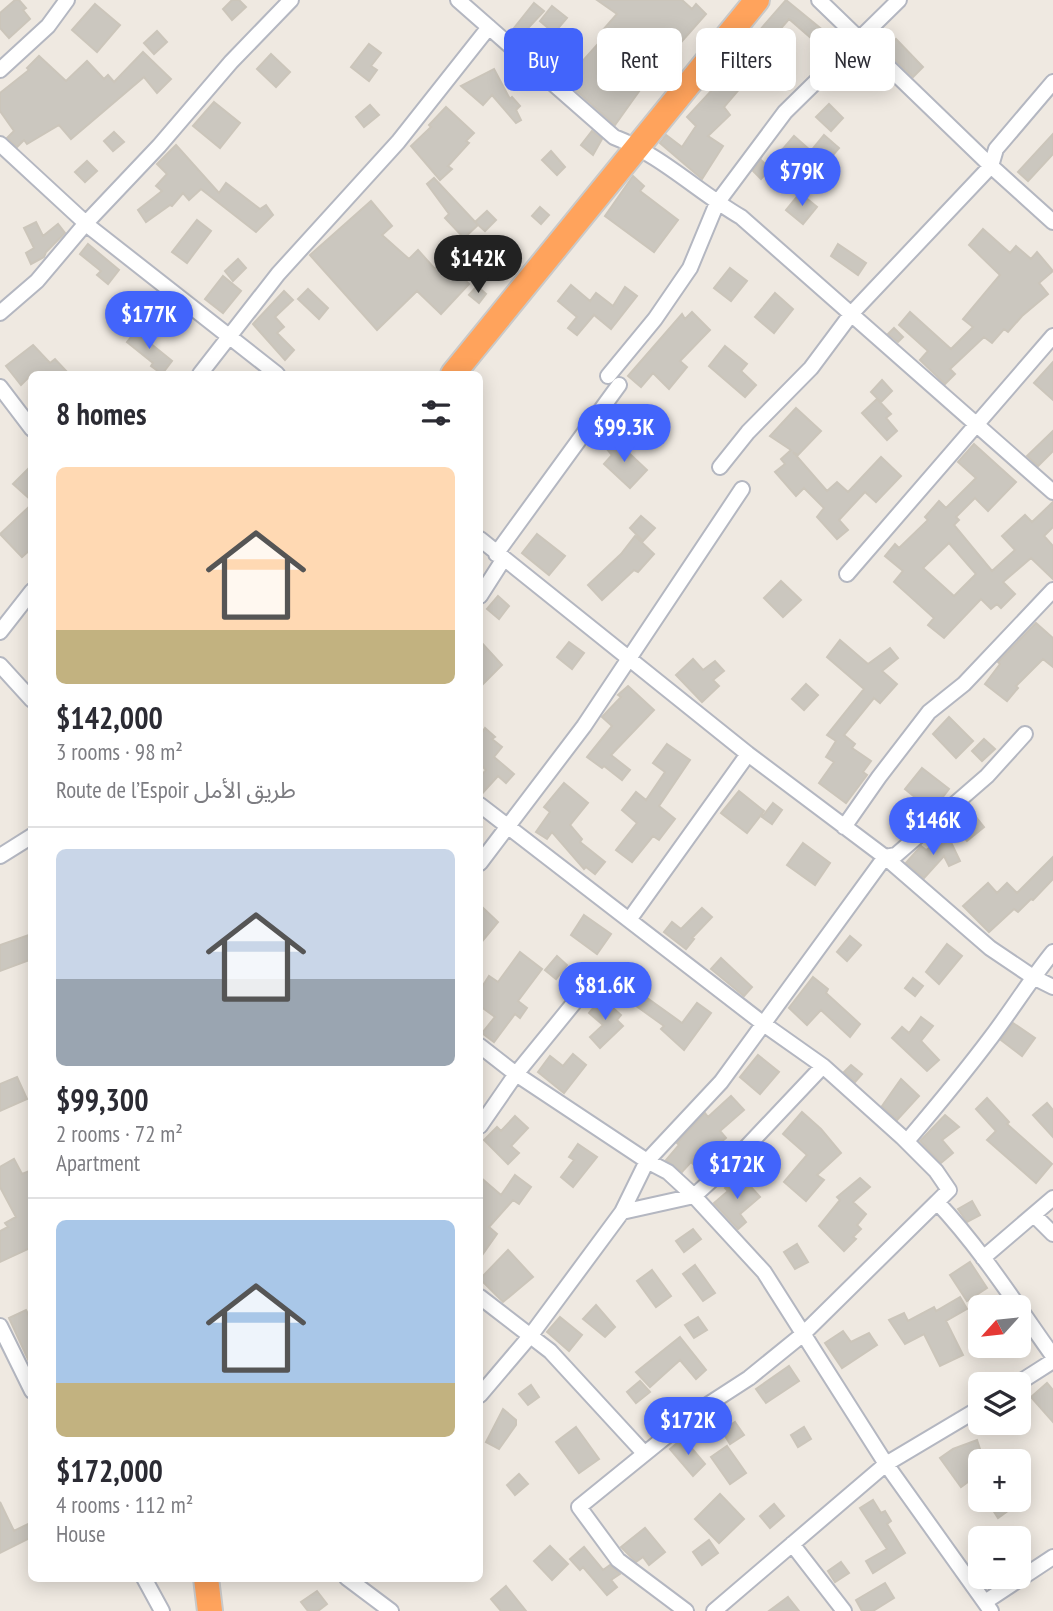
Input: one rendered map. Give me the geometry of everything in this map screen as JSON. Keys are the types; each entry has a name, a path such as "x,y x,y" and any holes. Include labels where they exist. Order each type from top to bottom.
{"highway":[{"path":"455,371 757,0"},
{"path":"206,1582 210,1611"}],"street":[{"path":"0,70 48,26 67,0"},
{"path":"0,313 37,281 231,62 291,0"},
{"path":"458,0 614,137 639,146 741,217 1053,492"},
{"path":"819,0 848,28"},
{"path":"872,28 899,0"},
{"path":"202,371 278,274 398,142 489,27"},
{"path":"895,73 1053,222"},
{"path":"720,467 748,432 811,369 852,313 991,166 996,149 1053,82"},
{"path":"483,590 500,557 613,380 690,268 717,202 785,112 810,88"},
{"path":"0,144 86,223 229,339 273,371"},
{"path":"846,574 1053,336"},
{"path":"0,387 28,424"},
{"path":"483,859 584,726 742,489"},
{"path":"483,542 748,754 885,857 989,948 1032,977 1053,987"},
{"path":"844,827 878,777 929,712 964,684 1053,590"},
{"path":"0,632 28,596"},
{"path":"0,665 28,696"},
{"path":"483,1391 531,1335 622,1212 647,1161 721,1082 885,857 896,855 987,776 1025,734"},
{"path":"629,920 748,754"},
{"path":"483,807 765,1025 823,1066 906,1141 936,1171 949,1190 802,1335 749,1378 695,1413 579,1507 618,1560 686,1611"},
{"path":"0,856 28,838"},
{"path":"906,1141 985,1045 1032,977 1053,953"},
{"path":"483,1122 516,1074 591,982"},
{"path":"483,1048 516,1074 647,1161 668,1172 694,1196 764,1272 886,1464 988,1607 1053,1558"},
{"path":"622,1212 694,1196 738,1156 823,1066"},
{"path":"983,1258 1053,1198"},
{"path":"937,1202 983,1258 1053,1356"},
{"path":"1034,1215 1053,1234"},
{"path":"483,1299 550,1351 644,1453"},
{"path":"0,1326 28,1383"},
{"path":"1031,1375 1053,1362"},
{"path":"714,1611 886,1464 968,1415"},
{"path":"792,1544 844,1611"},
{"path":"146,1582 162,1611"},
{"path":"352,1582 391,1611"}],"building":[{"path":"15,0 19,0 26,8 23,10 30,19 9,38 0,28 0,13"},
{"path":"232,0 239,0 246,7 232,20 223,9"},
{"path":"597,0 682,0 692,9 696,4 706,14 682,41 682,28 605,28 617,14"},
{"path":"786,0 820,28 810,28 810,37 789,19 781,28 762,28"},
{"path":"534,3 544,11 528,28 514,28"},
{"path":"95,4 120,25 97,52 72,30"},
{"path":"552,6 567,18 558,28 548,28 540,21"},
{"path":"157,31 167,42 154,54 144,43"},
{"path":"895,40 923,67 913,77 895,60"},
{"path":"369,44 381,53 371,66 377,70 369,81 351,67"},
{"path":"597,45 597,91 639,91 615,125 577,91 583,91 583,61"},
{"path":"143,52 171,79 157,93 144,77 71,139 59,125 27,144 24,140 17,147 7,138 14,131 0,111 0,93 29,70 27,68 39,56 66,81 87,61 104,79 108,75 114,82"},
{"path":"271,54 290,72 276,87 257,69"},
{"path":"494,69 504,91 520,106 516,110 521,120 516,123 492,95 483,105 461,86"},
{"path":"711,91 738,91 724,107 730,115 708,136 723,146 702,179 660,143 666,135 682,147 696,126 687,117"},
{"path":"214,102 240,123 220,148 193,126"},
{"path":"829,104 843,118 831,131 816,117"},
{"path":"370,105 379,115 364,127 356,117"},
{"path":"446,107 474,133 466,141 469,143 448,166 452,169 440,180 411,146 431,127 429,125"},
{"path":"592,131 602,139 593,155 581,145"},
{"path":"114,132 124,142 113,151 104,141"},
{"path":"1053,134 1053,154 1028,181 1018,172"},
{"path":"824,135 839,148 808,184 776,157 794,136 811,151"},
{"path":"176,145 219,193 226,183 260,209 266,205 273,215 256,232 201,189 189,200 183,193 172,206 146,222 138,210 162,191 156,186 167,174 157,164"},
{"path":"551,151 565,167 557,175 542,160"},
{"path":"761,160 770,169 761,179 753,171"},
{"path":"87,161 97,171 85,182 75,172"},
{"path":"633,176 644,186 640,191 678,220 654,252 605,216"},
{"path":"434,178 478,225 464,238 445,218 449,214 427,184"},
{"path":"800,193 817,207 803,224 786,210"},
{"path":"371,201 392,226 382,235 409,259 418,250 435,269 445,260 469,284 441,314 417,291 377,330 310,255"},
{"path":"540,207 549,215 541,224 532,216"},
{"path":"487,211 496,220 485,231 475,222"},
{"path":"197,220 211,231 187,263 172,252"},
{"path":"36,222 43,236 58,224 65,233 44,257 31,264 26,253 34,248 24,228"},
{"path":"983,229 1010,253 1016,246 1031,259 1037,252 1053,271 1039,283 1048,294 1008,332 1004,329 992,343 984,337 950,369 955,374 945,384 920,360 928,351 899,325 910,312 951,349 973,327 963,319 1000,275 969,245"},
{"path":"88,244 119,270 108,284 97,275 101,271 80,254"},
{"path":"838,244 866,263 858,275 831,256"},
{"path":"238,259 246,268 233,281 225,271"},
{"path":"730,268 747,281 731,301 714,288"},
{"path":"223,276 241,291 223,313 205,299"},
{"path":"571,285 590,301 596,293 613,306 625,287 637,296 611,329 594,315 577,335 568,328 577,317 558,301"},
{"path":"477,286 486,294 479,303 469,295"},
{"path":"308,289 328,308 319,319 298,299"},
{"path":"284,291 293,300 275,317 284,327 277,333 294,350 285,360 253,324"},
{"path":"775,293 793,309 774,333 755,317"},
{"path":"692,312 710,330 680,361 687,367 669,389 653,373 641,387 628,376 682,314 685,319"},
{"path":"139,327 149,335 145,339 172,361 164,371 158,371 151,366 153,363 127,342"},
{"path":"894,328 903,337 898,342 888,334"},
{"path":"33,345 50,363 55,359 66,371 28,371 28,378 21,385 6,366"},
{"path":"725,346 747,364 741,371 756,385 745,397 709,366"},
{"path":"1053,362 1053,400 1034,383"},
{"path":"882,380 892,391 881,402 871,392"},
{"path":"877,399 891,414 886,418 897,431 887,440 862,413"},
{"path":"796,408 821,431 798,455 793,452 827,491 837,482 848,492 881,457 901,476 876,502 865,492 839,520 848,530 837,539 817,517 824,508 804,488 796,496 775,472 785,464 781,459 791,450 770,436"},
{"path":"1053,431 1053,451 1038,466 1027,456"},
{"path":"614,439 647,470 630,488 604,464 612,455 606,448"},
{"path":"974,444 1016,482 988,511 975,498 956,517 959,520 954,525 992,571 1015,550 1002,536 1025,515 1032,522 1053,502 1053,527 1044,536 1053,546 1053,579 1031,558 1003,582 1015,594 1001,608 997,604 991,609 981,599 944,638 928,625 934,618 894,582 903,571 885,556 895,544 899,548 928,520 925,517 939,501 946,508 976,478 958,462","holes":["949,543 976,574 954,596 923,568"]},
{"path":"28,469 28,497 13,484"},
{"path":"28,508 28,552 22,557 0,534"},
{"path":"641,516 655,528 643,541 630,528"},
{"path":"537,534 565,556 549,575 522,553"},
{"path":"635,536 654,554 638,572 634,570 602,600 588,585 621,554"},
{"path":"781,581 801,600 783,617 764,598"},
{"path":"498,596 509,606 499,619 487,609"},
{"path":"1036,623 1053,638 1053,667 1043,659 1016,686 1018,688 1007,701 985,684 1000,664 998,662"},
{"path":"840,640 868,664 890,648 898,658 882,671 897,684 880,703 874,698 844,735 855,744 852,748 871,761 863,772 867,775 846,803 819,783 834,762 826,757 836,741 827,735 864,689 827,657"},
{"path":"569,642 584,653 572,669 557,657"},
{"path":"483,644 502,665 483,684"},
{"path":"693,659 703,670 715,661 724,671 713,680 719,686 702,702 676,675"},
{"path":"806,684 818,695 804,710 792,699"},
{"path":"628,686 654,710 611,755 630,770 622,780 587,757 612,726 602,717"},
{"path":"949,717 973,741 956,758 933,734"},
{"path":"485,728 495,737 492,739 502,747 494,757 514,774 506,783 498,776 483,793 483,774 486,770 483,767"},
{"path":"984,739 995,749 982,761 972,751"},
{"path":"667,744 690,760 659,806 675,819 659,840 653,836 632,862 616,850 637,823 622,810 636,792 646,800 665,772 653,763"},
{"path":"922,768 949,789 932,811 905,789"},
{"path":"564,783 588,803 570,825 582,839 580,842 605,862 595,874 586,867 584,869 552,832 547,839 536,832 550,812 544,807"},
{"path":"739,791 764,811 747,833 721,813"},
{"path":"773,803 782,810 772,824 762,817"},
{"path":"967,806 984,827 967,841 949,822"},
{"path":"948,836 960,861 949,866 944,856 924,878 906,863 921,846 926,850"},
{"path":"803,843 830,863 815,885 787,865"},
{"path":"1053,857 1053,879 1033,900 1018,912 1014,909 989,932 963,906 988,883 997,893 1007,883 1017,893"},
{"path":"483,908 498,922 483,940"},
{"path":"702,908 712,917 692,938 694,939 686,949 664,932 672,922 681,929"},
{"path":"584,915 611,934 597,954 571,935"},
{"path":"28,935 28,960 0,971 0,945"},
{"path":"850,936 861,945 847,961 837,952"},
{"path":"947,944 962,956 939,984 926,972"},
{"path":"520,952 542,969 518,1001 527,1008 520,1018 515,1014 494,1042 483,1034 495,1017 483,1008 483,985 489,976 498,982"},
{"path":"557,956 567,965 556,979 545,970"},
{"path":"721,958 752,987 744,996 711,969"},
{"path":"813,977 828,989 826,993 860,1024 850,1037 821,1010 807,1025 789,1008"},
{"path":"913,978 923,986 915,996 905,988"},
{"path":"636,990 682,1023 697,1003 711,1013 684,1050 661,1029 664,1026 628,1000"},
{"path":"602,998 621,1015 617,1020 623,1026 600,1048 590,1037 603,1025 589,1013"},
{"path":"921,1017 933,1026 921,1041 939,1060 927,1071 892,1038 902,1027 909,1033"},
{"path":"1013,1023 1035,1038 1022,1056 1001,1040"},
{"path":"573,1054 586,1065 564,1093 538,1072 550,1056 563,1066"},
{"path":"758,1055 779,1072 760,1094 740,1077"},
{"path":"851,1065 862,1074 855,1082 844,1072"},
{"path":"17,1077 27,1099 0,1111 0,1084"},
{"path":"901,1079 919,1096 897,1120 882,1106"},
{"path":"731,1096 744,1110 720,1131 726,1138 694,1165 691,1162 682,1172 666,1160 679,1145 677,1143 705,1113 708,1117"},
{"path":"987,1098 1009,1122 1007,1124 1052,1164 1036,1183 987,1140 996,1131 976,1109"},
{"path":"1047,1103 1053,1110 1053,1137 1033,1115"},
{"path":"802,1112 841,1153 817,1175 824,1180 806,1201 784,1182 807,1155 783,1134"},
{"path":"945,1115 959,1127 942,1140 953,1153 941,1163 920,1141"},
{"path":"515,1116 528,1128 511,1146 519,1153 508,1164 484,1140 497,1127 501,1131"},
{"path":"578,1144 597,1157 573,1187 561,1177 574,1160 569,1157"},
{"path":"14,1159 22,1174 28,1172 28,1249 0,1262 0,1231 8,1227 5,1223 16,1217 0,1187 0,1167"},
{"path":"515,1175 531,1187 519,1204 513,1200 489,1227 497,1234 483,1254 483,1180 501,1195"},
{"path":"740,1175 760,1197 740,1214 746,1222 738,1229 714,1203 728,1191 725,1188"},
{"path":"860,1178 870,1187 853,1202 866,1214 857,1225 861,1229 853,1237 856,1239 844,1251 819,1226 840,1200 837,1197"},
{"path":"972,1201 980,1215 967,1222 958,1209"},
{"path":"693,1229 701,1239 684,1252 676,1241"},
{"path":"797,1244 808,1262 795,1269 784,1252"},
{"path":"508,1250 533,1277 503,1302 483,1282 483,1276"},
{"path":"970,1262 987,1288 976,1295 968,1295 967,1301 950,1275"},
{"path":"695,1265 715,1293 703,1301 683,1274"},
{"path":"652,1270 671,1296 656,1307 637,1281"},
{"path":"960,1297 967,1309 946,1321 963,1355 940,1366 924,1334 905,1344 889,1320 904,1313 908,1321 934,1307 936,1311"},
{"path":"596,1305 615,1327 605,1337 583,1319"},
{"path":"26,1310 28,1314 28,1359 9,1318"},
{"path":"560,1317 582,1335 569,1351 547,1332"},
{"path":"698,1317 707,1330 694,1338 685,1325"},
{"path":"843,1331 851,1342 869,1333 877,1345 842,1368 825,1343"},
{"path":"680,1337 706,1370 696,1379 680,1360 650,1387 636,1372"},
{"path":"789,1366 799,1381 766,1403 756,1389"},
{"path":"640,1381 650,1392 636,1403 627,1392"},
{"path":"1047,1383 1053,1390 1053,1422 1031,1397"},
{"path":"531,1385 539,1397 528,1405 519,1394"},
{"path":"503,1409 516,1420 516,1425 499,1449 486,1442"},
{"path":"735,1422 744,1435 730,1444 722,1431"},
{"path":"576,1427 599,1459 579,1473 556,1442"},
{"path":"804,1427 811,1439 798,1447 791,1435"},
{"path":"683,1438 705,1464 693,1476 670,1449"},
{"path":"977,1440 980,1449 968,1449 968,1482 961,1487 940,1458 953,1449"},
{"path":"727,1446 746,1473 730,1484 711,1457"},
{"path":"519,1474 528,1484 515,1495 507,1485"},
{"path":"720,1494 744,1519 719,1543 695,1519"},
{"path":"873,1500 881,1513 885,1511 891,1521 887,1524 905,1553 873,1573 866,1561 887,1549 860,1508"},
{"path":"0,1502 14,1531 28,1524 28,1539 0,1553"},
{"path":"774,1504 784,1516 770,1528 760,1516"},
{"path":"994,1512 1006,1512 998,1518"},
{"path":"645,1528 665,1552 649,1565 643,1557 636,1562 621,1547"},
{"path":"709,1540 718,1553 702,1565 693,1552"},
{"path":"550,1546 568,1564 552,1580 534,1561"},
{"path":"584,1547 603,1570 610,1565 620,1574 611,1580 617,1587 607,1595 583,1567 580,1570 570,1559"},
{"path":"841,1562 849,1573 835,1582 828,1571"},
{"path":"885,1583 894,1598 873,1611 862,1611 856,1600"},
{"path":"506,1586 526,1611 501,1611 491,1599"},
{"path":"317,1591 327,1604 318,1611 308,1611 301,1602"},
{"path":"788,1597 799,1611 769,1611"}]}
